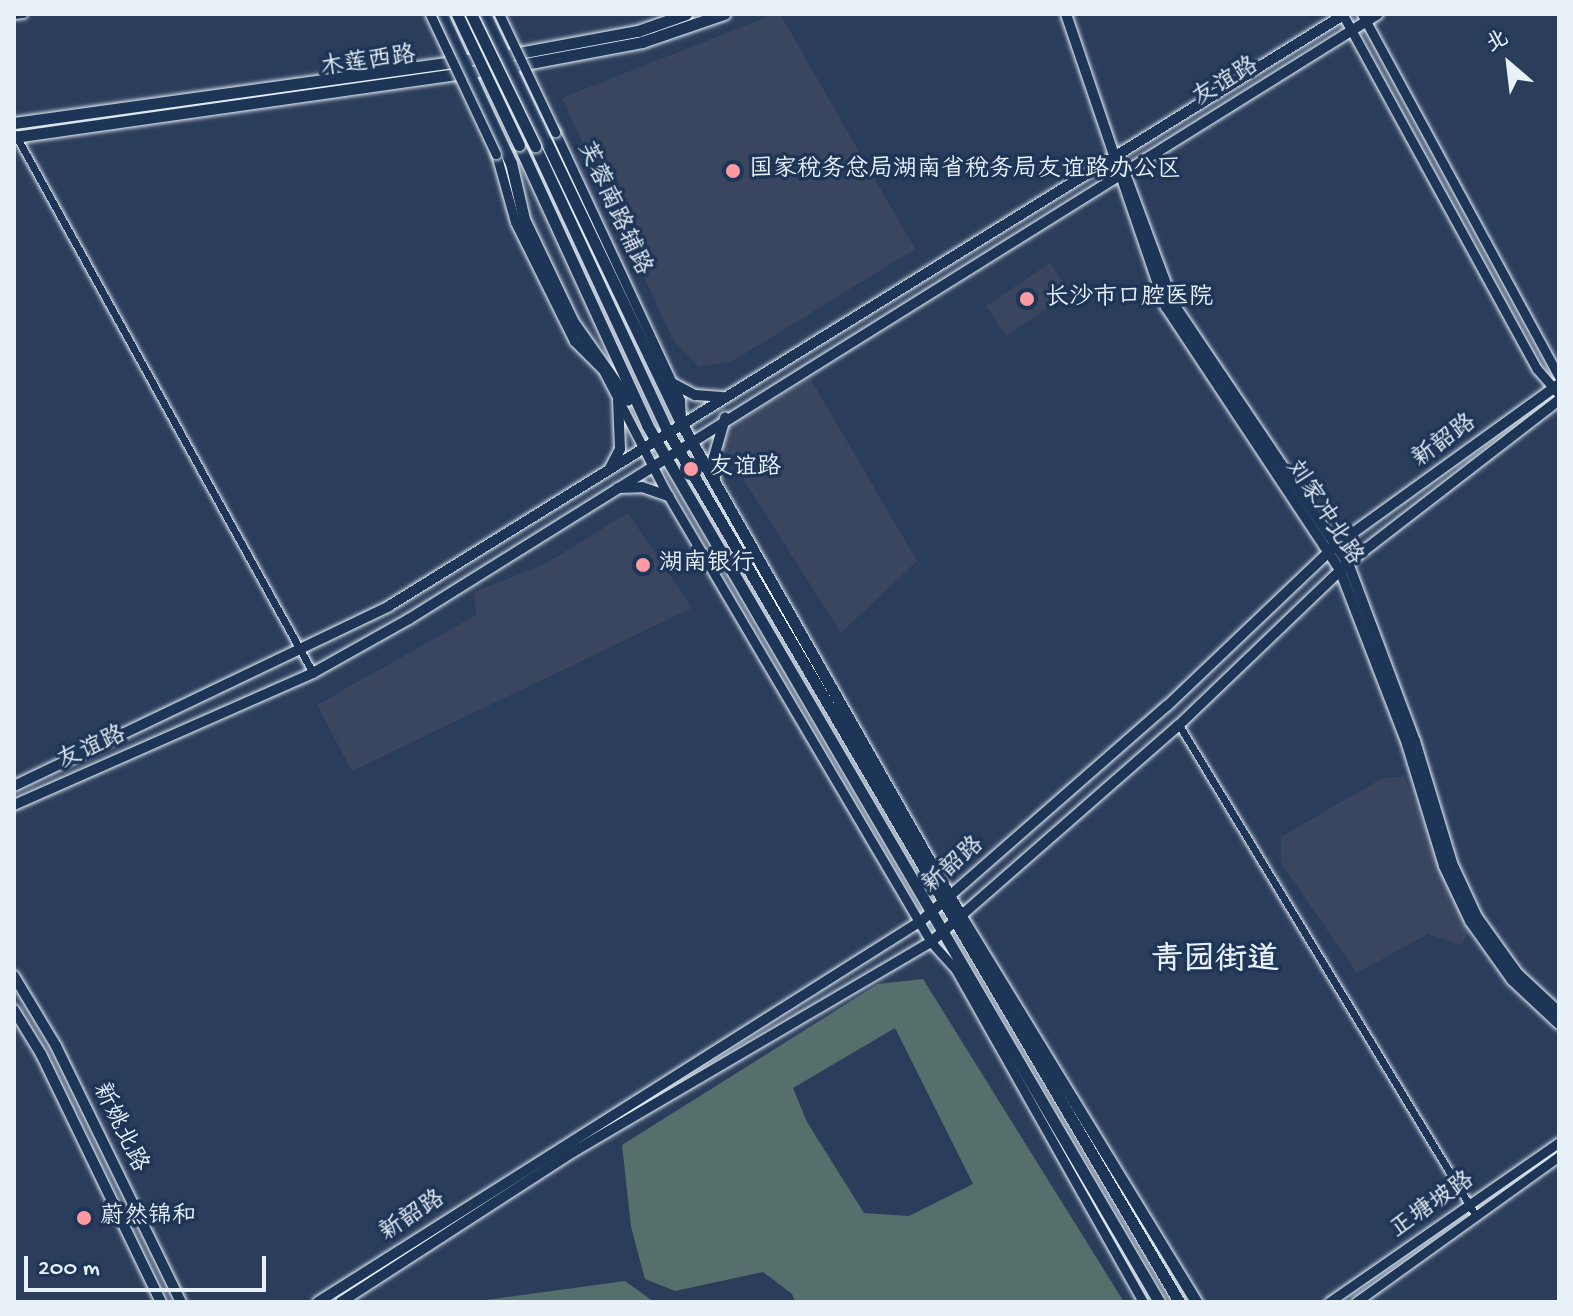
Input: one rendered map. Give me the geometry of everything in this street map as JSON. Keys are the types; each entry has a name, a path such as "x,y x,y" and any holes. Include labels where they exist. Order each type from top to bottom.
{"main road":[{"path":"442,14 511,163 524,219 583,337 603,370"},
{"path":"457,14 647,425"},
{"path":"471,14 677,449 946,898"},
{"path":"485,14 681,423 958,920 1179,1302"},
{"name":"木莲西路","path":"507,61 638,31 686,14"},
{"name":"木莲西路","path":"14,123 642,42 724,14"},
{"name":"刘家冲北路","path":"1069,14 1120,171 1173,303 1344,566 1415,741 1452,863 1477,917 1518,974 1559,1012"},
{"name":"友谊路","path":"14,805 313,673 616,488 1120,171 1351,31 1364,18 1378,14"},
{"name":"友谊路","path":"14,786 301,652 389,606 681,423 1116,159 1344,15"},
{"name":"木莲西路","path":"15,135 467,66"},
{"path":"583,337 656,440 1159,1302"},
{"path":"627,344 664,365"},
{"path":"672,383 695,395 724,397"},
{"name":"新韶路","path":"318,1302 921,921 1167,706 1332,549 1558,392"},
{"name":"新韶路","path":"341,1302 573,1152 931,942 1179,725 1344,566 1558,392"},
{"path":"610,468 620,449 618,400"},
{"path":"715,482 714,457 725,418"},
{"path":"616,488 642,487 668,496"},
{"name":"刘家冲北路","path":"1344,566 1407,744 1444,866 1470,921 1512,980 1559,1024"},
{"path":"958,920 1196,1302"},
{"name":"新姚北路","path":"14,976 56,1046 181,1302"},
{"name":"新姚北路","path":"14,1010 41,1054 161,1302"}],"street":[{"path":"14,15 23,14"},
{"path":"430,14 496,154 527,250 574,341 603,370 668,496 931,942 956,970 1143,1302"},
{"name":"芙蓉南路辅路","path":"499,14 664,365 672,383 681,423"},
{"path":"1344,15 1537,369 1558,392"},
{"path":"1364,18 1559,377"},
{"path":"15,135 313,673"},
{"path":"1179,725 1476,1216"},
{"name":"正塘坡路","path":"1329,1302 1559,1142"},
{"name":"正塘坡路","path":"1356,1302 1559,1156"}],"shaded area":[{"name":"国家税务总局湖南省税务局友谊路办公区","path":"780,14 915,249 731,362 699,366 673,340 562,98"},
{"name":"长沙市口腔医院","path":"1050,263 1070,293 1006,336 986,306"},
{"path":"810,378 917,561 841,633 716,436"},
{"path":"628,513 692,608 352,771 317,705 476,615 474,592 543,565"},
{"path":"1404,776 1469,932 1461,945 1428,934 1357,973 1281,863 1281,837 1381,779"}],"green space":[{"path":"923,979 1124,1302 795,1302 792,1294 763,1272 675,1291 645,1279 631,1227 622,1145 878,984","holes":["895,1028 973,1184 909,1216 864,1213 807,1122 793,1088"]},
{"path":"625,1281 654,1302 482,1302 486,1300"}],"place":[{"name":"国家税务总局湖南省税务局友谊路办公区","path":"733,171"},
{"name":"长沙市口腔医院","path":"1027,299"},
{"name":"友谊路","path":"691,469"},
{"name":"湖南银行","path":"643,565"},
{"name":"蔚然锦和","path":"84,1218"}],"district":[{"name":"青园街道","path":"1215,962"}]}
